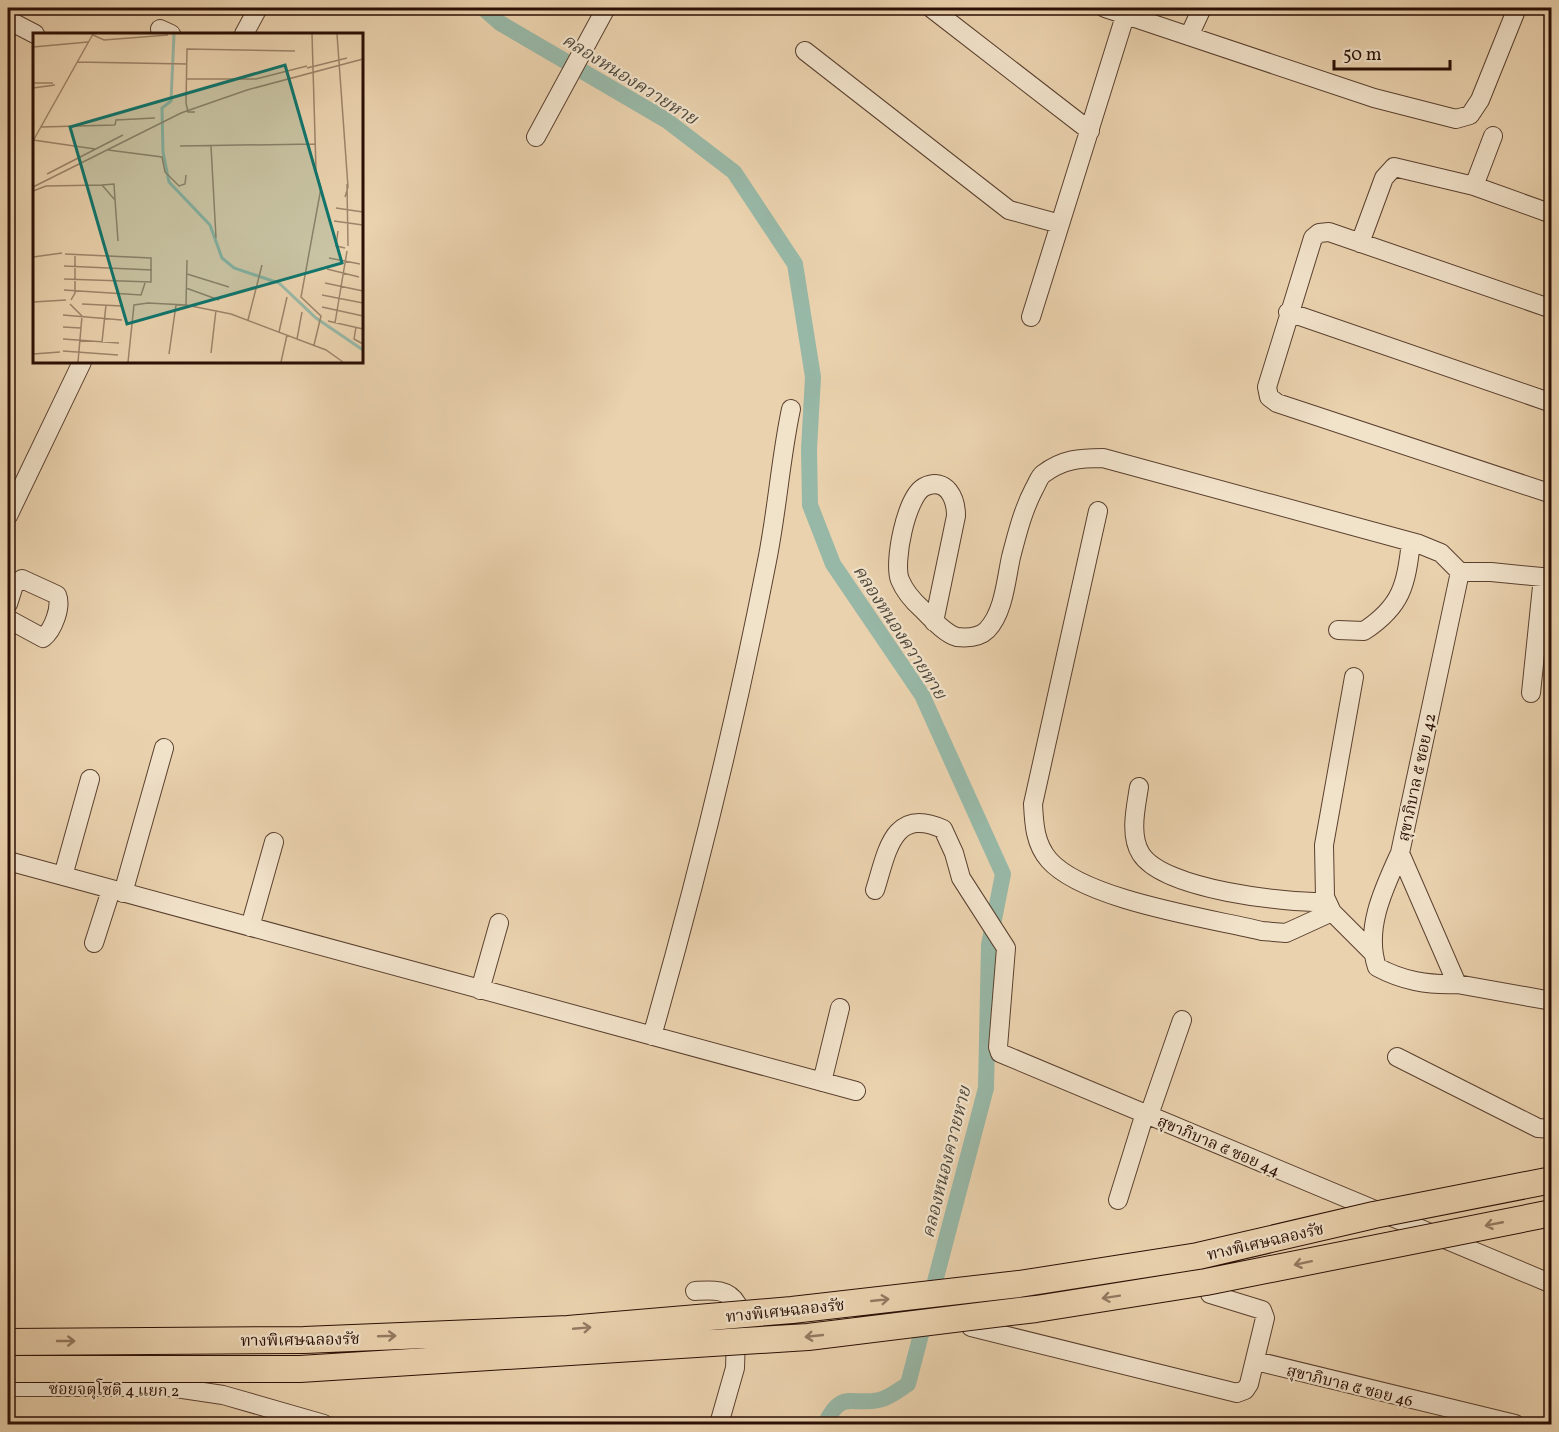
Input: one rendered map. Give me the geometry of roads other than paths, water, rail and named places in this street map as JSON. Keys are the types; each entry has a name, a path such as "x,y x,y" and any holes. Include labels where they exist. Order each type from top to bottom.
{"highway":[{"name":"ทางพิเศษฉลองรัช","path":"8,1342 338,1339 568,1329 792,1310 1019,1284 1198,1256 1374,1215 1551,1180"},
{"name":"ทางพิเศษฉลองรัช","path":"8,1384 300,1369 808,1337 1036,1309 1206,1282 1551,1213"}],"street":[{"path":"245,33 258,8"},
{"path":"536,137 606,8"},
{"path":"931,8 1090,131"},
{"path":"1106,8 1374,98 1456,119 1470,115 1480,100 1518,8"},
{"path":"1189,36 1202,8"},
{"path":"1031,317 1125,16"},
{"path":"8,20 33,33"},
{"path":"805,51 1009,210 1060,224"},
{"path":"1474,186 1493,136"},
{"path":"1360,243 1384,178 1394,167 1474,186 1551,214"},
{"path":"1551,309 1329,232 1319,233 1313,238 1288,312 1267,387 1269,397 1277,403 1551,494"},
{"path":"1288,312 1551,403"},
{"path":"8,516 82,363"},
{"path":"652,1036 680,939 732,725 772,537 779,469 791,409"},
{"path":"934,622 956,516 956,501 953,494 946,489 935,486 923,488 916,496 898,547 896,565 900,580 910,597 934,622 955,637 976,637 987,630 999,608 1025,506 1041,475 1069,459 1103,458 1411,542 1441,553 1460,572 1547,578 1531,693"},
{"path":"1098,511 1033,804 1034,832 1047,858 1064,875 1108,894 1262,931 1286,933 1329,907"},
{"path":"1338,630 1364,631 1393,608 1407,575 1411,542"},
{"name":"สุขาภิบาล ๕ ซอย 42","path":"1457,984 1400,853 1460,572"},
{"path":"8,604 14,585 22,579 57,595 59,604 50,630 43,638 8,619"},
{"path":"1354,677 1324,845 1325,897 1329,907 1372,952 1377,967 1398,978 1429,985 1457,984 1551,1001"},
{"path":"94,943 117,891 164,748"},
{"path":"63,876 90,779"},
{"path":"1139,787 1135,835 1140,852 1150,866 1178,880 1329,907"},
{"name":"สุขาภิบาล ๕ ซอย 44","path":"875,890 888,847 900,829 911,822 928,823 943,829 961,878 977,907 1006,948 998,1047 1000,1053 1329,1193 1496,1258 1551,1284"},
{"path":"250,927 274,842"},
{"path":"1372,952 1379,899 1400,853"},
{"path":"8,861 856,1092"},
{"path":"480,990 499,923"},
{"path":"822,1082 840,1008"},
{"path":"1118,1200 1182,1020"},
{"path":"1397,1057 1538,1128 1551,1129"},
{"path":"695,1291 715,1290 727,1293 737,1304 735,1368 719,1425"},
{"path":"971,1327 1237,1392 1245,1390 1256,1361 1265,1318 1262,1310 1210,1294"},
{"name":"สุขาภิบาล ๕ ซอย 46","path":"1256,1361 1515,1425"},
{"name":"ซอยจตุโชติ 4 แยก 2","path":"8,1384 169,1387 223,1395 324,1425"}],"waterway":[{"name":"คลองหนองควายหาย","path":"483,8 500,23 666,120 734,172 795,264 813,377 809,449 810,505 833,564 922,695 1003,874 989,945 986,1088 908,1384 883,1399 842,1403 831,1413 825,1424"}]}
